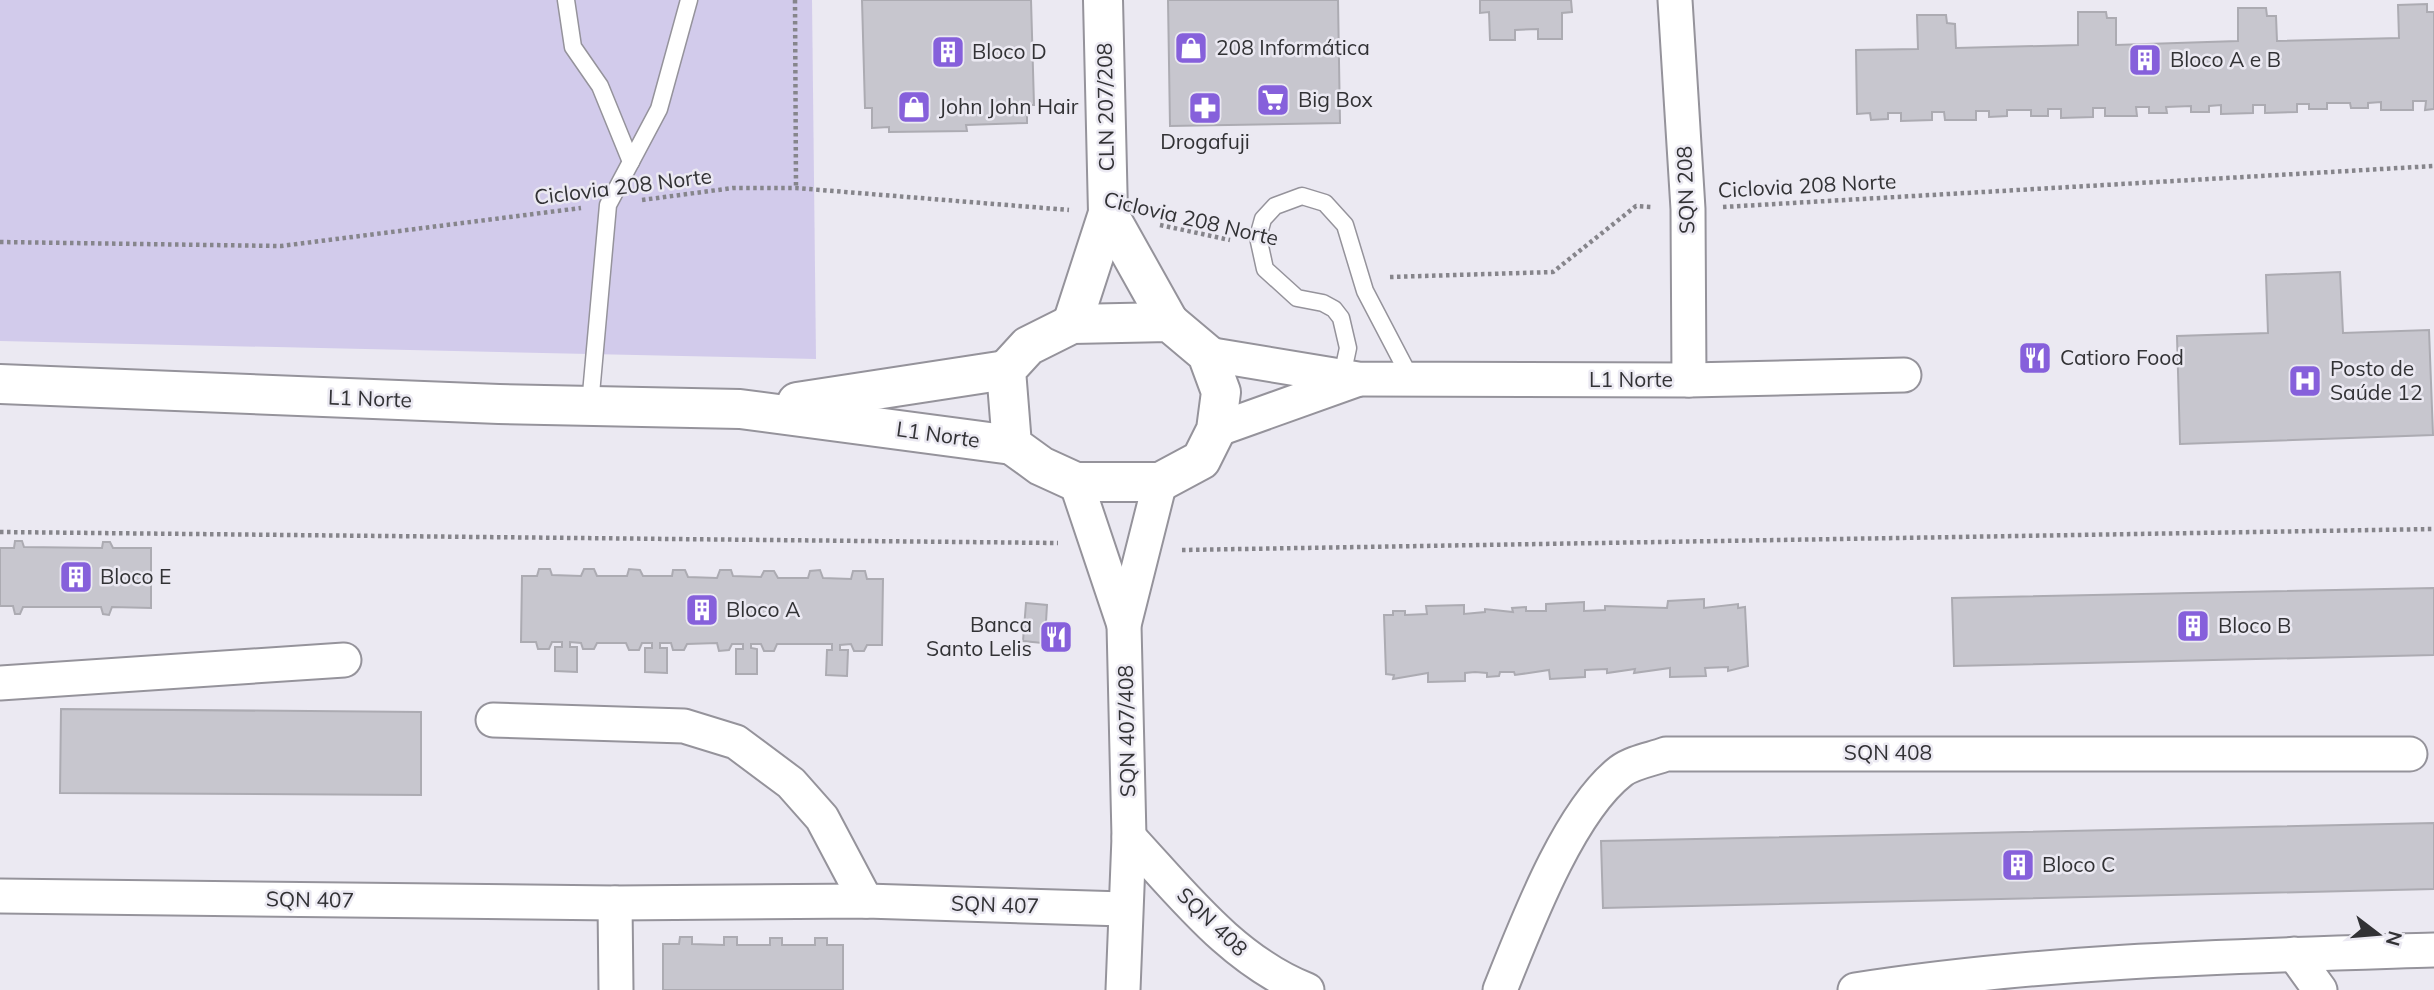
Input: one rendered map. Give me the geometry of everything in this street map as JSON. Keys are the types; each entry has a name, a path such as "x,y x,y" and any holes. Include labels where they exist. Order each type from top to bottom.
{"street":[{"name":"CLN 207/208","path":"1072,324 1108,213 1103,0"},
{"name":"SQN 208","path":"1675,0 1688,209 1689,380"},
{"name":"CLN 207/208","path":"1108,213 1169,323"},
{"path":"1169,323 1207,354 1221,392 1216,430 1201,460 1160,482 1076,482 1041,466 1012,445 1006,370 1028,346 1072,324 1169,323"},
{"name":"L1 Norte","path":"1207,354 1350,377 1411,379 1689,380 1904,375"},
{"name":"L1 Norte","path":"740,409 844,397 1006,370"},
{"name":"L1 Norte","path":"1216,430 1350,377"},
{"name":"L1 Norte","path":"0,384 740,409 1012,445"},
{"name":"SQN 407/408","path":"1076,482 1124,625"},
{"name":"SQN 407/408","path":"1129,837 1124,625 1160,482"},
{"path":"0,683 344,660"},
{"path":"493,720 684,726 736,741 791,783 822,818 866,901"},
{"name":"SQN 408","path":"1500,990 1534,904 1578,824 1602,789 1624,769 1667,754 2410,754"},
{"path":"1123,990 1124,909 1129,837"},
{"name":"SQN 408","path":"1129,837 1213,928 1252,960 1285,981 1307,990"},
{"name":"SQN 407","path":"1,892 615,903 866,901 1124,909"},
{"path":"615,903 620,985"},
{"path":"1855,990 1940,977 2137,959 2434,950"},
{"path":"2294,954 2320,990"}],"lane":[{"path":"566,0 573,47 600,86 631,162"},
{"path":"590,405 608,205 659,109 689,0"},
{"path":"1350,377 1348,348 1341,318 1334,309 1323,303 1297,298 1265,269 1258,237 1263,219 1275,206 1302,196 1325,203 1345,225 1378,320 1411,379"}],"path":[{"path":"795,0 796,188"},
{"name":"Ciclovia 208 Norte","path":"1362,278 1553,272 1636,206 1688,209 2434,166"},
{"name":"Ciclovia 208 Norte","path":"0,242 281,246 733,188 796,188 1108,213 1260,247"},
{"path":"1143,551 2434,529"},
{"path":"0,532 1097,543"}],"shaded area":[{"path":"0,0 812,0 816,359 0,341"}],"building":[{"name":"Bloco D","path":"862,0 1031,0 1034,105 1027,105 1027,123 966,125 967,131 889,132 889,127 872,128 872,108 865,108"},
{"path":"1168,0 1338,0 1340,123 1170,126"},
{"path":"1480,0 1571,0 1572,12 1562,13 1562,39 1538,39 1538,29 1515,30 1515,40 1490,40 1489,12 1480,13"},
{"name":"Bloco A e B","path":"2427,4 2427,12 2434,12 2434,109 2425,110 2426,101 2413,101 2413,110 2381,110 2381,102 2368,103 2368,108 2351,108 2350,103 2327,103 2327,109 2309,109 2309,104 2297,104 2297,112 2265,113 2265,105 2253,105 2253,113 2221,114 2221,105 2209,106 2209,112 2191,112 2191,106 2166,107 2167,113 2149,113 2149,107 2136,107 2137,116 2105,116 2105,108 2093,108 2093,117 2061,118 2061,109 2048,109 2048,116 2031,116 2031,110 2007,110 2007,116 1989,117 1989,111 1976,111 1976,120 1945,120 1944,112 1932,112 1932,120 1901,121 1901,113 1888,113 1888,119 1871,120 1870,113 1857,114 1856,50 1918,49 1917,15 1946,15 1947,23 1955,24 1956,48 2078,45 2078,12 2106,12 2107,18 2116,18 2116,45 2238,41 2238,8 2266,8 2267,16 2276,16 2277,41 2399,38 2398,5"},
{"name":"Posto de Saúde 12","path":"2340,272 2343,333 2429,330 2433,435 2180,444 2177,336 2268,333 2266,275"},
{"name":"Bloco E","path":"15,541 22,541 24,547 102,548 103,542 110,542 113,548 151,548 151,608 112,607 109,615 103,614 101,607 23,607 20,614 15,614 13,606 0,606 0,548 14,548"},
{"name":"Bloco A","path":"539,569 550,569 552,575 581,576 584,569 594,569 597,576 627,576 629,569 640,570 643,576 672,576 673,570 685,570 688,577 717,578 720,570 731,570 733,576 761,577 764,571 774,571 778,578 808,578 810,571 820,570 823,578 851,579 853,571 865,571 867,579 883,579 882,645 867,645 864,651 854,651 851,644 840,645 840,650 848,650 847,676 826,675 827,650 832,650 832,644 777,644 774,651 764,651 761,644 751,644 751,648 757,649 757,674 736,674 736,649 743,649 743,644 732,644 729,650 719,651 717,643 687,644 684,650 673,650 671,643 660,643 660,648 667,648 667,673 645,672 645,648 652,648 652,643 642,643 639,650 629,650 626,643 597,643 594,649 583,649 581,643 570,642 570,647 577,647 577,672 555,671 555,647 562,647 562,642 552,642 549,649 538,649 536,642 521,642 522,576 537,576"},
{"name":"Bloco B","path":"2434,588 2434,655 1954,666 1952,598"},
{"path":"1704,599 1704,608 1738,604 1738,608 1745,607 1748,666 1728,671 1728,667 1705,668 1706,676 1670,677 1670,668 1634,673 1635,669 1607,673 1607,669 1585,670 1585,677 1550,679 1549,670 1515,675 1514,672 1500,672 1499,676 1487,677 1487,673 1475,672 1465,673 1465,681 1428,682 1428,673 1393,679 1394,675 1386,674 1384,615 1393,615 1393,611 1405,611 1405,615 1427,614 1426,606 1464,605 1464,614 1485,612 1485,609 1513,612 1512,608 1526,607 1526,611 1546,611 1546,604 1584,602 1584,611 1605,610 1605,606 1667,608 1668,601"},
{"path":"1026,603 1047,605 1046,622 1053,623 1052,644 1023,641"},
{"path":"61,709 421,712 421,795 60,793"},
{"name":"Bloco C","path":"2434,823 2434,889 1603,908 1601,841"},
{"path":"680,937 692,937 692,944 724,945 724,937 737,937 737,945 770,945 770,938 782,938 782,945 815,945 815,938 827,938 827,945 843,945 843,990 663,990 663,944 679,944"}],"place":[{"name":"208 Informática","path":"1191,48"},
{"name":"Bloco D","path":"948,52"},
{"name":"Bloco A e B","path":"2145,60"},
{"name":"Big Box","path":"1273,100"},
{"name":"John John Hair","path":"914,107"},
{"name":"Drogafuji","path":"1205,108"},
{"name":"Catioro Food","path":"2035,358"},
{"name":"Posto de Saúde 12","path":"2305,381"},
{"name":"Bloco E","path":"76,577"},
{"name":"Bloco A","path":"702,610"},
{"name":"Bloco B","path":"2193,626"},
{"name":"Banca Santo Lelis","path":"1056,637"},
{"name":"Bloco C","path":"2018,865"}]}
